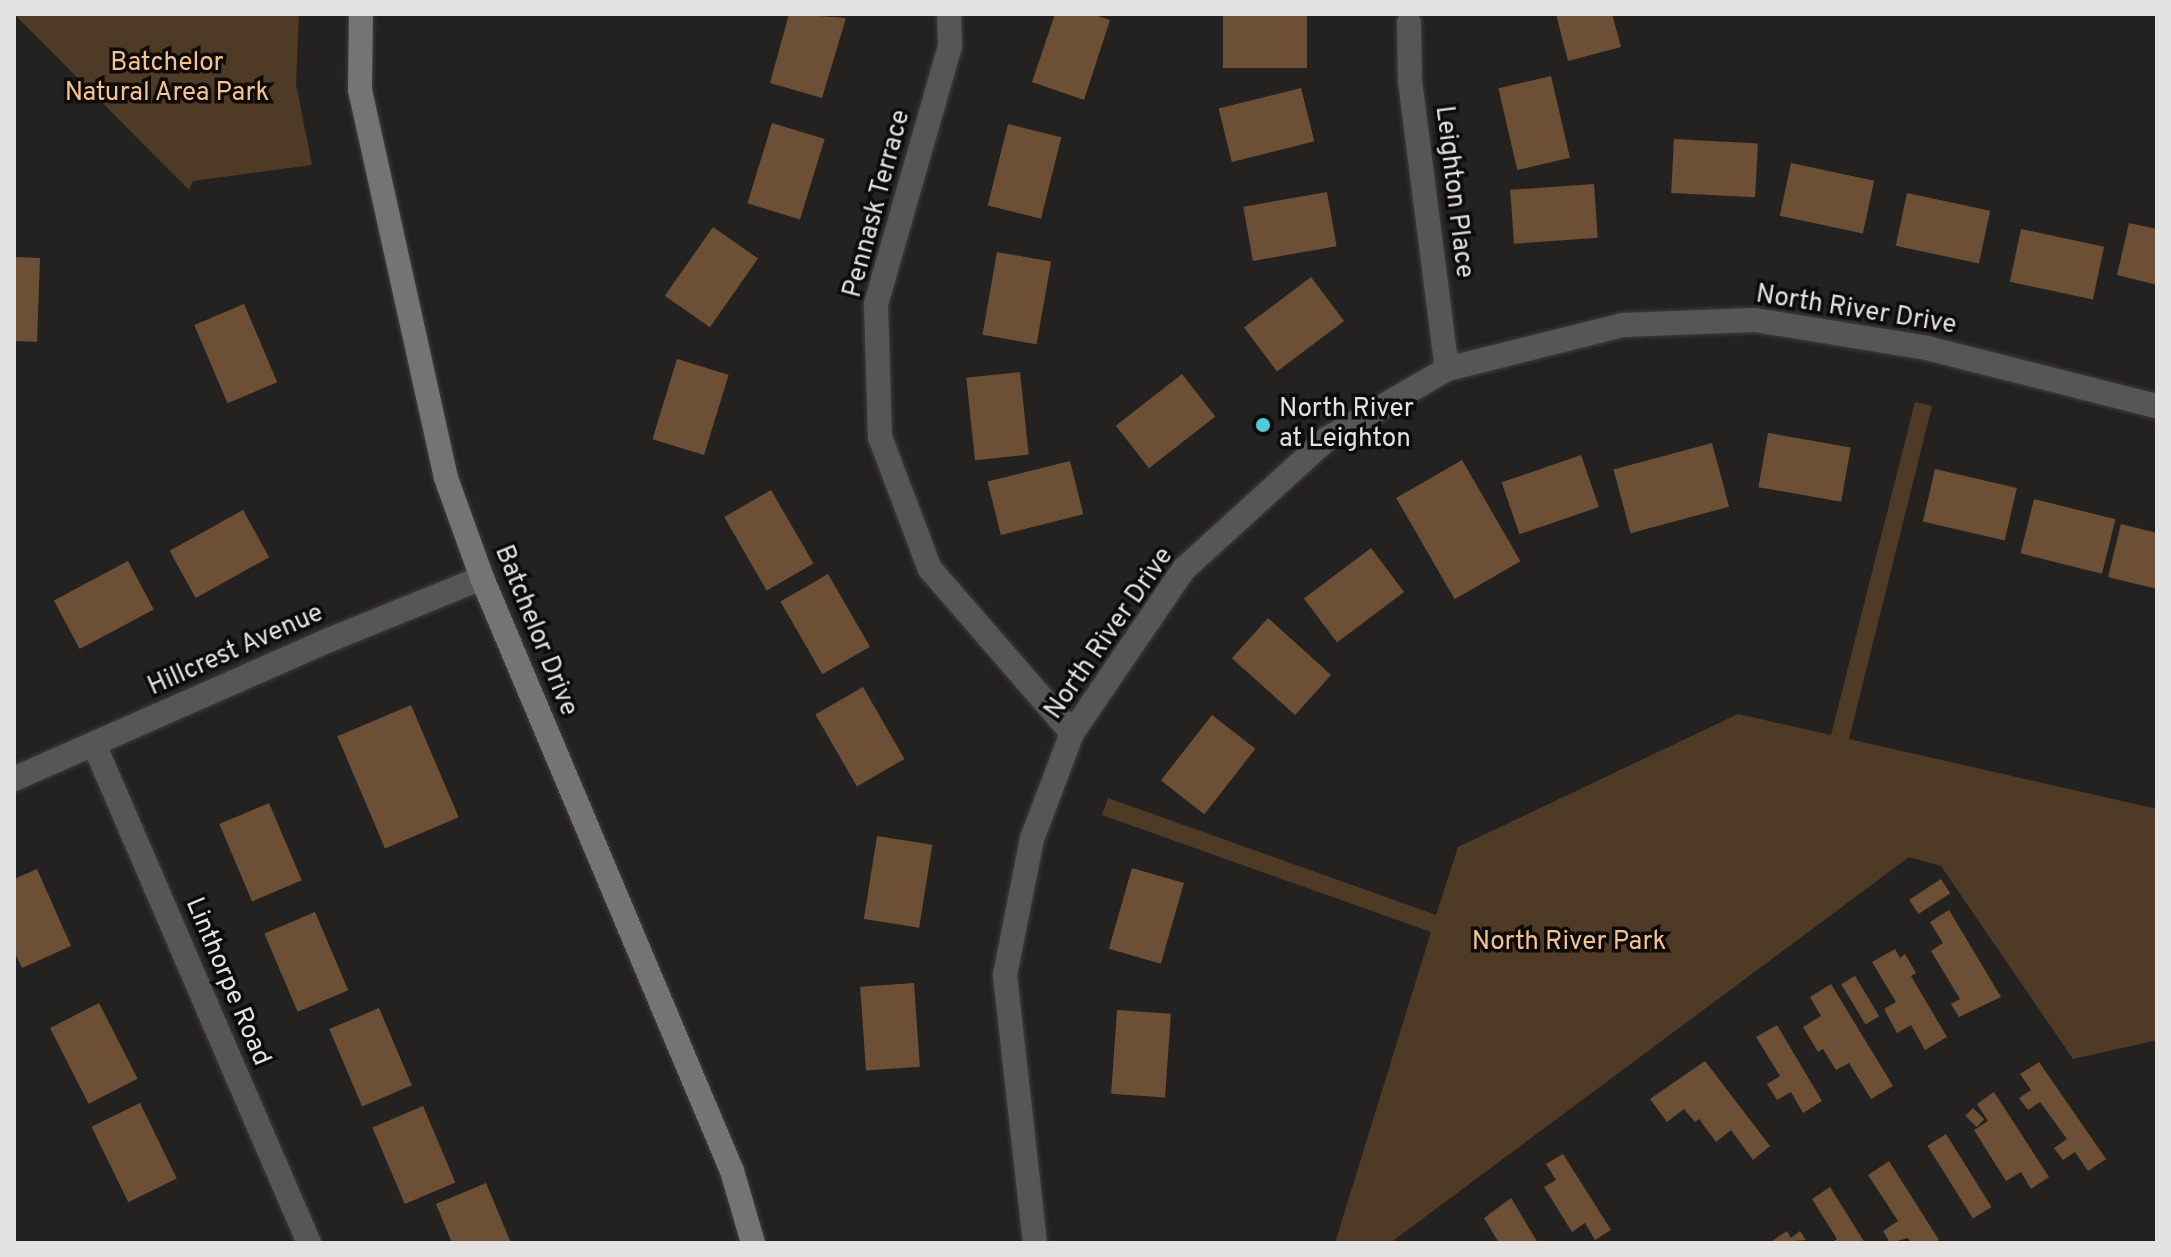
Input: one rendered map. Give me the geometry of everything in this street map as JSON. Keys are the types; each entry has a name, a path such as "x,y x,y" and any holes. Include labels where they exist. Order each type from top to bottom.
{"street":[{"name":"Batchelor Drive","path":"361,14 360,90 446,478 482,578 732,1171 753,1243"},
{"name":"Pennask Terrace","path":"949,14 950,46 876,304 880,437 930,569 1072,733"},
{"name":"Leighton Place","path":"1409,23 1410,81 1447,369"},
{"name":"North River Drive","path":"1035,1243 1005,975 1032,839 1072,733 1184,569 1328,438 1447,369 1623,325 1755,320 1927,348 2157,406"},
{"name":"Hillcrest Avenue","path":"14,779 329,640 482,578"},
{"name":"Linthorpe Road","path":"94,744 309,1243"}],"green space":[{"name":"Batchelor Natural Area Park","path":"14,14 299,14 296,84 312,165 193,181 189,190"},
{"name":"North River Park","path":"1915,402 1932,406 1849,739 2157,809 2157,1040 2073,1059 1941,866 1909,857 1390,1243 1335,1243 1431,932 1102,815 1108,798 1436,915 1458,847 1738,714 1831,735"}],"building":[{"path":"789,14 846,18 822,98 770,83"},
{"path":"1055,14 1092,14 1110,20 1084,100 1032,82"},
{"path":"1223,14 1307,14 1307,68 1223,68"},
{"path":"1556,14 1612,14 1621,47 1568,61"},
{"path":"1551,76 1570,158 1517,170 1498,88"},
{"path":"1301,88 1314,141 1232,162 1219,109"},
{"path":"772,123 825,139 800,219 747,203"},
{"path":"1008,124 1061,137 1041,219 988,206"},
{"path":"1674,139 1758,143 1755,197 1671,193"},
{"path":"1791,163 1874,181 1863,233 1780,216"},
{"path":"1594,184 1598,238 1514,244 1510,190"},
{"path":"1327,192 1337,246 1253,261 1243,207"},
{"path":"1907,193 1990,211 1979,263 1896,246"},
{"path":"2129,223 2157,229 2157,285 2117,275"},
{"path":"713,227 758,259 710,327 665,296"},
{"path":"2021,229 2104,247 2093,299 2010,282"},
{"path":"997,252 1051,262 1037,344 982,335"},
{"path":"14,257 40,258 37,342 14,341"},
{"path":"1311,277 1344,321 1277,371 1244,328"},
{"path":"244,304 277,382 228,403 194,325"},
{"path":"677,359 729,375 704,455 652,439"},
{"path":"1020,372 1029,455 975,460 966,378"},
{"path":"1182,374 1215,417 1149,468 1116,426"},
{"path":"1768,433 1851,448 1841,502 1758,487"},
{"path":"1712,443 1729,507 1631,533 1613,469"},
{"path":"1581,455 1599,507 1519,534 1502,482"},
{"path":"1462,460 1521,561 1455,599 1396,498"},
{"path":"1070,461 1083,514 1001,535 988,482"},
{"path":"1935,469 2017,488 2005,541 1923,522"},
{"path":"771,490 814,564 767,591 724,517"},
{"path":"2034,499 2116,519 2102,574 2020,553"},
{"path":"243,510 269,557 196,598 170,551"},
{"path":"2121,524 2157,533 2157,589 2108,577"},
{"path":"1371,548 1404,592 1337,642 1304,599"},
{"path":"128,561 154,610 80,649 54,600"},
{"path":"828,574 870,647 822,674 780,602"},
{"path":"1268,618 1331,675 1295,715 1232,658"},
{"path":"863,687 904,759 857,786 815,714"},
{"path":"411,705 459,817 385,849 337,736"},
{"path":"1212,715 1255,749 1204,814 1161,780"},
{"path":"269,803 302,880 252,901 219,824"},
{"path":"877,836 932,845 919,928 864,919"},
{"path":"1132,868 1184,883 1161,964 1109,949"},
{"path":"37,869 71,946 22,968 14,951 14,879"},
{"path":"1941,879 1950,893 1918,914 1909,900"},
{"path":"1949,910 2001,997 1959,1017 1951,1004 1960,999 1931,951 1943,943 1930,922"},
{"path":"315,912 348,990 298,1012 264,933"},
{"path":"1895,949 1900,958 1905,954 1916,973 1911,976 1947,1037 1925,1050 1911,1025 1897,1033 1884,1009 1896,1002 1872,962"},
{"path":"1855,976 1879,1016 1865,1025 1841,984"},
{"path":"914,983 920,1067 866,1071 860,987"},
{"path":"1831,984 1893,1086 1871,1099 1849,1063 1836,1070 1823,1049 1818,1052 1803,1027 1821,1016 1810,997"},
{"path":"99,1003 138,1079 89,1104 50,1028"},
{"path":"379,1008 412,1085 362,1106 329,1029"},
{"path":"1117,1010 1171,1014 1165,1098 1111,1094"},
{"path":"1777,1025 1822,1101 1803,1113 1791,1092 1777,1100 1767,1084 1780,1076 1756,1037"},
{"path":"1705,1061 1770,1146 1753,1160 1731,1130 1716,1142 1699,1119 1695,1122 1684,1109 1667,1122 1650,1099"},
{"path":"2039,1062 2106,1159 2088,1171 2075,1152 2063,1160 2054,1148 2067,1139 2040,1102 2028,1110 2019,1098 2031,1090 2020,1074"},
{"path":"1994,1092 2049,1177 2031,1189 2021,1172 2006,1181 1974,1130 1988,1121 1977,1104"},
{"path":"140,1103 177,1178 128,1202 91,1127"},
{"path":"423,1106 455,1182 405,1204 372,1127"},
{"path":"1973,1108 1984,1119 1977,1127 1965,1116"},
{"path":"1946,1134 1992,1207 1973,1219 1927,1146"},
{"path":"1563,1154 1611,1230 1595,1240 1585,1223 1572,1232 1544,1187 1556,1180 1546,1164"},
{"path":"1889,1161 1939,1240 1934,1243 1911,1243 1908,1238 1890,1243 1883,1231 1898,1221 1868,1175"},
{"path":"486,1183 511,1243 452,1243 436,1204"},
{"path":"1830,1187 1865,1243 1831,1243 1837,1239 1812,1199"},
{"path":"1511,1198 1538,1243 1499,1243 1484,1218"},
{"path":"1787,1231 1791,1238 1800,1231 1806,1240 1769,1243"}],"place":[{"name":"North River at Leighton","path":"1263,425"}]}
